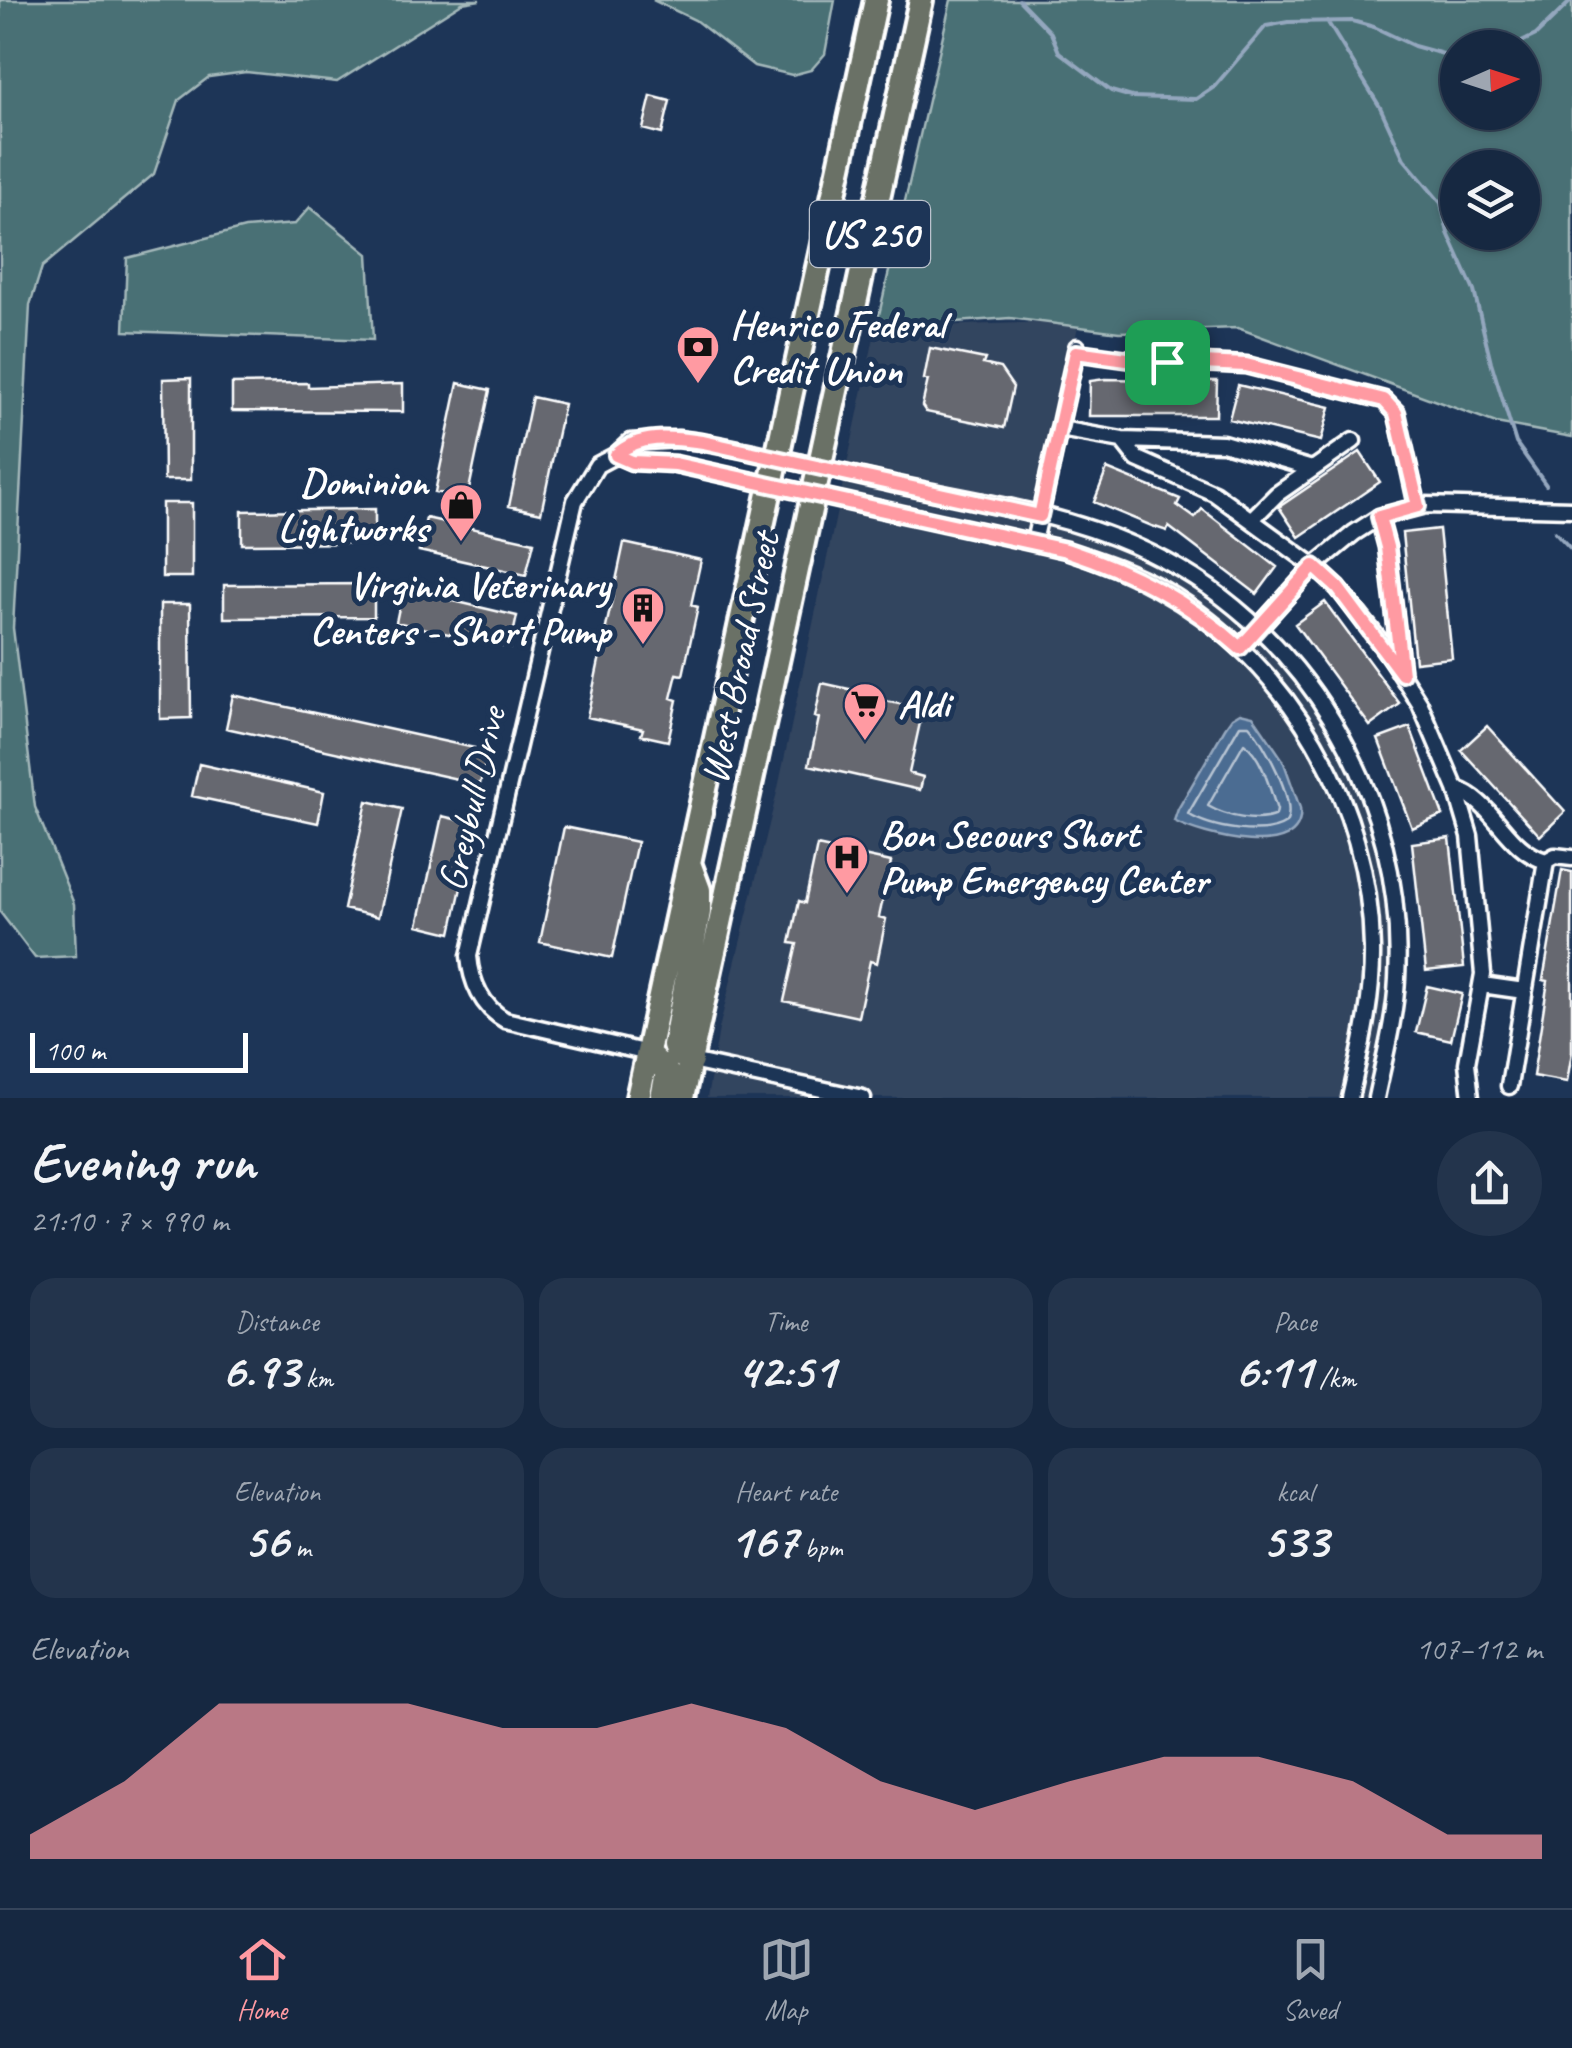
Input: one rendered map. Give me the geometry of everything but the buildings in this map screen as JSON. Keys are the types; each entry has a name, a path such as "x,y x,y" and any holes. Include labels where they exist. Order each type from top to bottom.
{"main road":[{"name":"West Broad Street","path":"638,1098 876,0"},
{"name":"West Broad Street","path":"682,1098 921,0"},
{"path":"689,862 699,890 699,912 674,1046 676,1054 691,1061"},
{"path":"648,1053 667,1072 662,1098"}],"street":[{"path":"1034,542 1077,349 1134,360 1246,365 1384,400 1396,413 1418,506"},
{"path":"1060,429 1122,440 1223,443 1312,469"},
{"name":"Greybull Drive","path":"648,1053 505,1020 486,1003 470,972 469,956 575,501 596,464 616,455 630,442 678,439 1040,516 1106,535 1159,557 1204,584 1259,628 1305,680 1334,722 1366,782 1384,836 1394,894 1397,981 1391,1032 1376,1098"},
{"path":"1122,440 1137,459 1201,485 1314,566 1338,588 1402,674 1430,724 1470,836 1482,986 1467,1063 1472,1098"},
{"path":"1251,520 1277,494 1354,442"},
{"path":"616,455 632,462 675,464 1034,542 1106,563 1163,590 1240,648 1283,694 1326,761 1353,829 1364,873 1372,985 1350,1098"},
{"path":"1240,648 1314,566 1379,517 1418,506 1572,509"},
{"path":"1379,517 1387,547 1402,674"},
{"path":"1456,789 1476,798 1522,849 1546,861"},
{"path":"1546,861 1555,856 1572,858"},
{"path":"1509,1086 1546,861"},
{"path":"1482,986 1524,991"},
{"path":"691,1061 863,1098"}],"shaded area":[{"path":"1079,321 1039,515 1158,558 1284,655 1367,786 1398,940 1378,1098 707,1098 719,1029 778,788 876,328"}],"green space":[{"path":"0,0 480,0 462,3 337,82 246,72 209,77 179,100 154,174 42,267 30,305 13,628 35,807 74,904 76,956 35,958 0,912"},
{"path":"653,0 835,0 825,54 811,70 792,75 754,66 695,20"},
{"path":"951,0 1572,0 1572,437 1496,423 1238,328 1119,332 1010,318 876,328"},
{"path":"310,207 368,254 373,340 124,331 127,258 245,228 295,224"}],"water":[{"path":"1240,713 1253,716 1283,760 1300,808 1298,825 1287,836 1249,841 1206,833 1174,821 1225,728"}],"waterway":[{"path":"1019,0 1051,33 1059,52 1111,91 1132,97 1196,99 1214,87 1266,26 1288,22 1352,21 1440,53"},
{"path":"1540,31 1572,0"},
{"path":"1327,21 1380,107 1404,159 1441,203 1448,233 1474,291 1516,443 1546,485"},
{"path":"1555,532 1572,550"}],"place":[{"name":"Henrico Federal Credit Union","path":"698,385"},
{"name":"Dominion Lightworks","path":"461,543"},
{"name":"Virginia Veterinary Centers - Short Pump","path":"643,646"},
{"name":"Aldi","path":"865,742"},
{"name":"Bon Secours Short Pump Emergency Center","path":"847,895"}],"route":[{"path":"1076,352 1167,362 1246,365 1391,405 1418,506 1379,517 1387,547 1402,674 1338,588 1314,566 1240,648 1163,590 1106,563 1066,550 675,464 632,462 616,455 630,442 703,442 1040,516 1076,352"}]}
